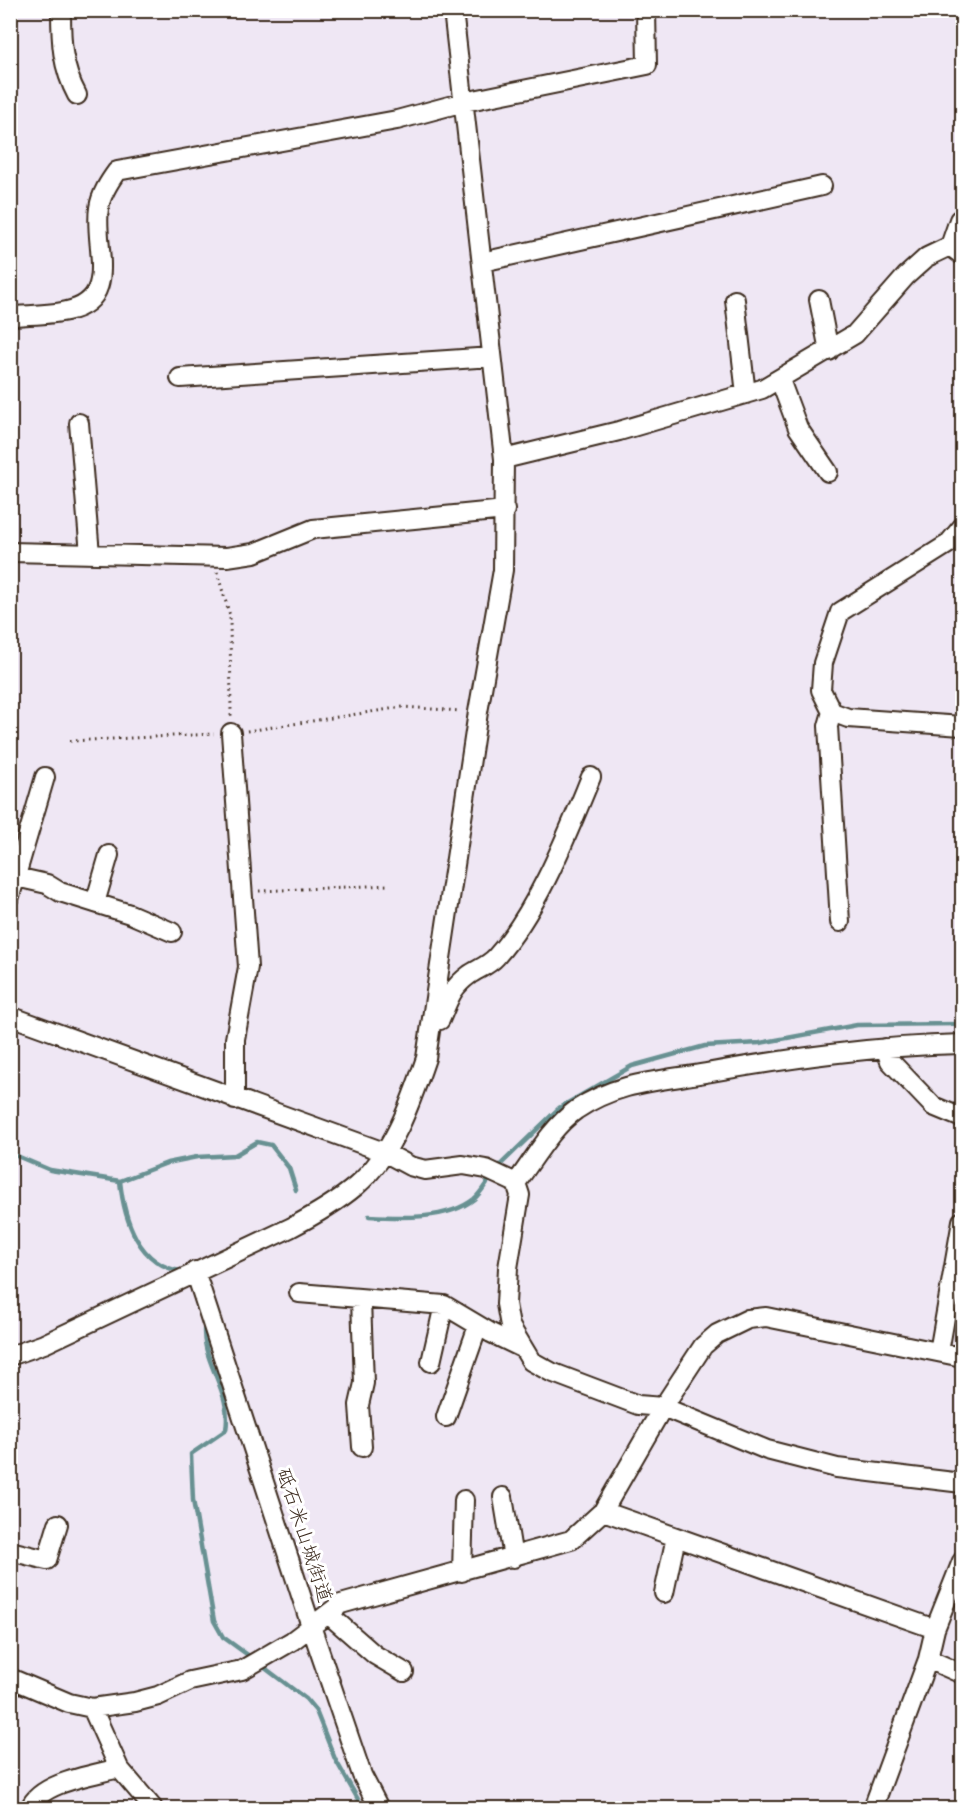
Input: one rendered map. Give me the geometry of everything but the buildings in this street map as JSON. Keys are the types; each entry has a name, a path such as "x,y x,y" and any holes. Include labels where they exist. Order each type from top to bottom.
{"street":[{"path":"61,10 61,51 66,75 77,96"},
{"path":"10,1356 44,1344 290,1228 325,1209 358,1185 384,1152 409,1109 426,1058 478,712 503,570 506,510 504,459 453,10"},
{"path":"10,316 69,311 93,298 101,280 99,208 106,187 117,171 397,120 464,102 647,65 646,10"},
{"path":"482,262 822,186"},
{"path":"504,459 619,431 746,394 780,380 855,334 906,276 927,257 956,251 954,227 958,220 963,219"},
{"path":"735,300 746,394"},
{"path":"819,300 829,351"},
{"path":"180,378 492,357"},
{"path":"780,380 798,428 828,471"},
{"path":"79,423 90,554"},
{"path":"10,552 213,556 254,553 313,529 506,510"},
{"path":"840,922 828,726 832,712 821,690 823,663 840,612 948,544 963,527"},
{"path":"832,712 848,718 963,726"},
{"path":"231,733 248,967 235,1039 235,1100"},
{"path":"10,896 16,877 19,838 45,777"},
{"path":"431,1029 436,1027 446,1001 455,987 495,959 521,921 558,857 591,777"},
{"path":"95,903 109,855"},
{"path":"16,877 47,884 60,892 172,932"},
{"path":"10,1017 384,1152 410,1166 425,1170 463,1165 486,1169 516,1184 519,1196 508,1268 506,1304 510,1326 531,1361 551,1372 638,1405 663,1407 767,1450 837,1468 963,1483"},
{"path":"516,1184 562,1122 575,1111 616,1088 807,1055 963,1044"},
{"path":"885,1048 890,1061 933,1106 963,1118"},
{"path":"939,1352 963,1221"},
{"name":"砥石米山城街道","path":"195,1271 310,1626 362,1775 380,1809"},
{"path":"299,1293 361,1300 444,1305 478,1326 522,1348"},
{"path":"361,1300 364,1383 359,1405 362,1447"},
{"path":"432,1362 444,1305"},
{"path":"10,1678 69,1703 92,1708 135,1702 158,1696 190,1681 242,1670 292,1641 341,1604 571,1540 603,1511 663,1407 703,1346 717,1334 748,1318 766,1317 963,1357"},
{"path":"446,1417 478,1326"},
{"path":"503,1497 513,1558"},
{"path":"462,1572 464,1500"},
{"path":"603,1511 934,1629"},
{"path":"10,1551 47,1560 58,1524"},
{"path":"664,1593 676,1537"},
{"path":"873,1809 928,1659 934,1629 963,1562"},
{"path":"328,1614 375,1655 404,1672"},
{"path":"928,1659 963,1674"},
{"path":"92,1708 119,1768 153,1809"},
{"path":"30,1809 33,1800 63,1782 119,1768"}],"path":[{"path":"213,556 230,616 231,733"},
{"path":"70,741 231,733 403,707 478,712"},
{"path":"242,891 389,885"}],"waterway":[{"path":"496,1169 559,1108 632,1066 705,1046 760,1043 857,1025 962,1024"},
{"path":"10,1153 50,1170 120,1181 167,1163 197,1157 235,1155 257,1142 271,1145 289,1168 296,1190"},
{"path":"369,1216 423,1216 451,1211 474,1199 492,1176"},
{"path":"120,1181 125,1211 136,1239 155,1260 167,1267 182,1271"},
{"path":"205,1322 206,1349 225,1401 226,1430 191,1454 193,1500 214,1621 223,1637 252,1658"},
{"path":"261,1665 306,1699 316,1711 335,1759 363,1808"}]}
